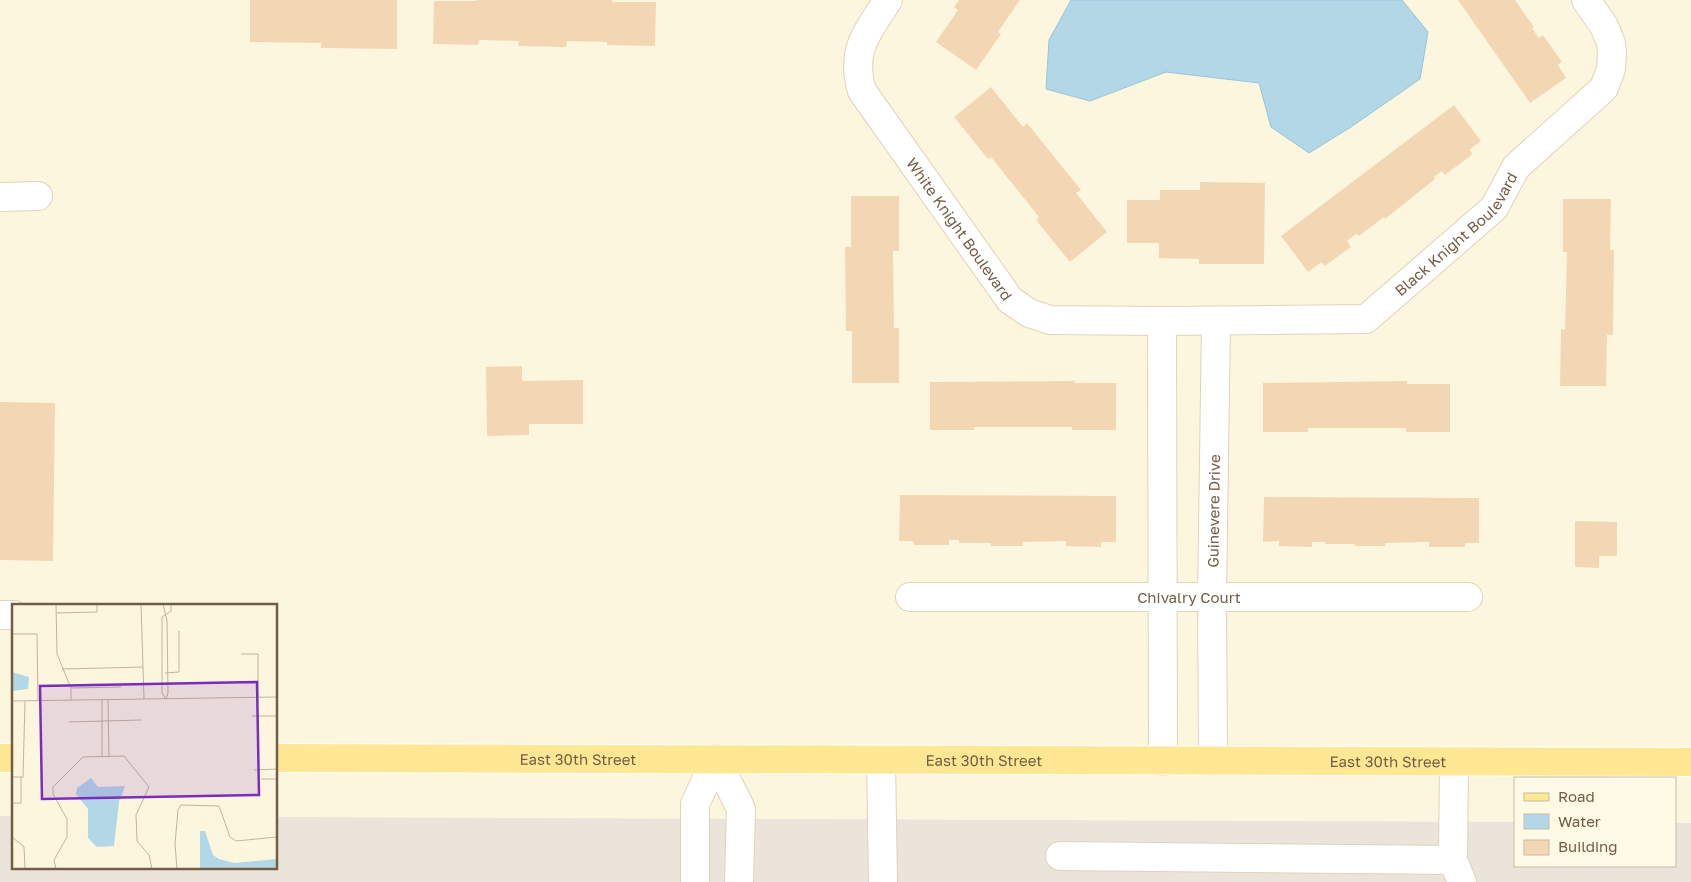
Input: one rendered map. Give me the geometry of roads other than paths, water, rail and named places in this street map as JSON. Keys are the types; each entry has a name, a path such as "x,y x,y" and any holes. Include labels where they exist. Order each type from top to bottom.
{"main road":[{"name":"East 30th Street","path":"278,758 1691,762"}],"street":[{"name":"White Knight Boulevard","path":"888,0 861,46 857,69 862,91 1010,300 1029,313 1050,320 1174,321"},
{"name":"Black Knight Boulevard","path":"1174,321 1366,319 1494,208 1516,167 1604,88 1608,80 1612,61 1611,43 1604,26 1586,0"},
{"path":"0,197 38,196"},
{"path":"1163,761 1164,597 1174,321"},
{"name":"Guinevere Drive","path":"1213,761 1212,597 1216,321"},
{"name":"Chivalry Court","path":"910,597 1468,597"},
{"path":"695,882 695,804 716,759"},
{"path":"716,759 741,809 739,882"},
{"path":"881,760 883,882"},
{"path":"1060,856 1458,871 1454,762"}],"water":[{"path":"1071,0 1402,0 1428,32 1420,79 1351,127 1309,153 1271,127 1259,83 1166,72 1090,101 1046,89 1049,40"}]}
